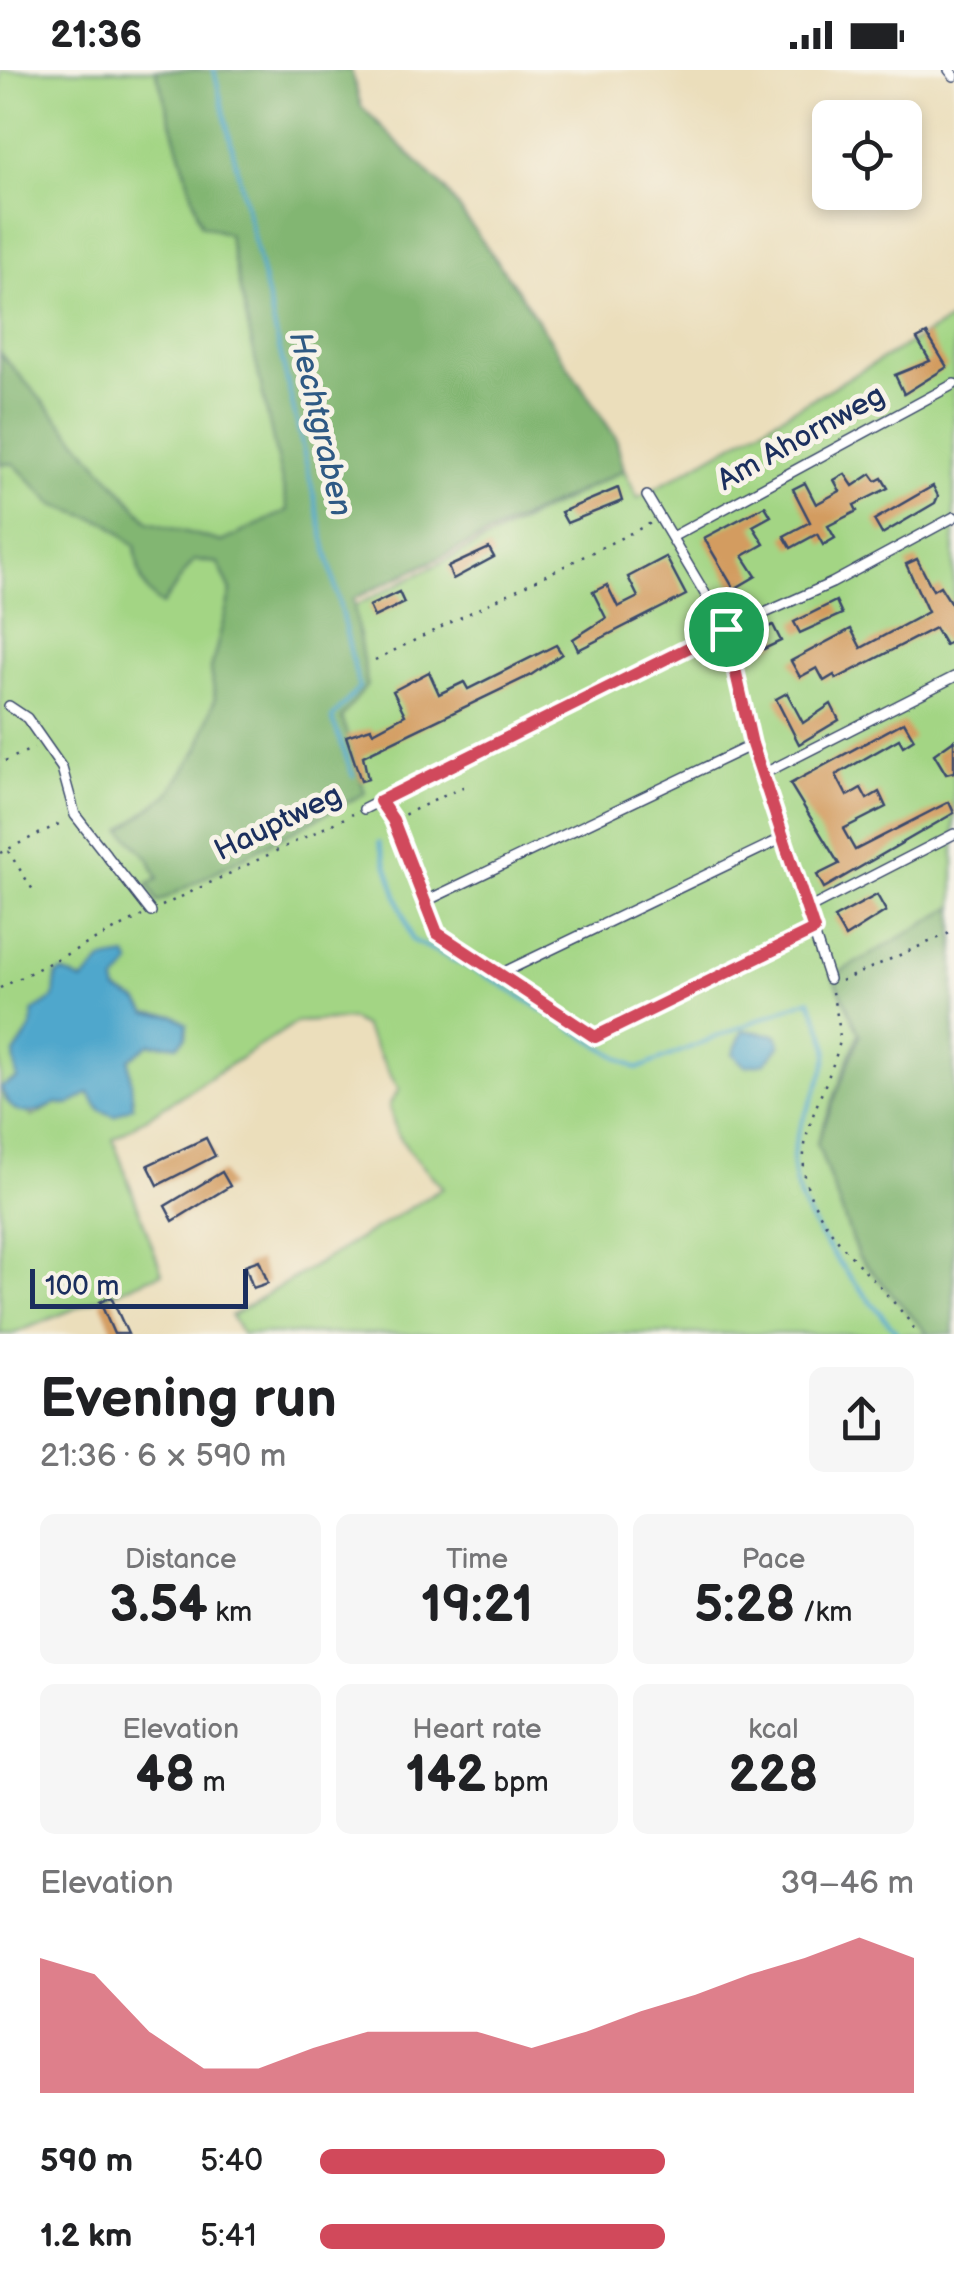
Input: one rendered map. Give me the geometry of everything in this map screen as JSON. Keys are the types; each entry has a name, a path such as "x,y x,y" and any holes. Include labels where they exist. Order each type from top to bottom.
{"lane":[{"path":"949,70 954,76"},
{"name":"Am Ahornweg","path":"672,537 954,384"},
{"path":"647,496 726,629 761,776 830,982"},
{"name":"Hauptweg","path":"364,809 726,629 818,590 954,518"},
{"path":"761,776 954,677"},
{"path":"9,706 27,718 62,768 76,816 151,912"},
{"path":"424,902 752,744"},
{"path":"808,910 954,834"},
{"path":"496,976 784,838"},
{"path":"595,1037 814,930"}],"path":[{"path":"375,660 661,518"},
{"path":"4,761 45,744"},
{"path":"393,820 466,785"},
{"path":"380,801 393,820 437,933 496,976 595,1037"},
{"name":"Hauptweg","path":"0,988 364,809"},
{"path":"0,854 76,816"},
{"path":"7,850 33,890"},
{"path":"918,1334 842,1250 811,1198 802,1163 803,1141 840,1041 830,982 954,931"}],"green space":[{"path":"0,70 156,70 201,224 228,234 289,510 222,542 149,522 0,353"},
{"path":"156,70 351,70 361,106 444,188 514,285 616,438 624,470 353,599 367,685 342,717 365,793 158,902 148,884 158,879 150,860 122,830 169,794 199,748 215,699 211,669 231,591 218,563 194,560 162,605 145,586 135,546 108,523 54,505 14,464 0,463 0,353 149,522 222,542 288,510 228,234 201,225"},
{"path":"954,318 954,907 833,976 859,1032 817,1143 858,1256 928,1334 242,1334 231,1316 443,1188 396,1132 389,1105 399,1090 363,1026 350,1019 297,1022 113,1139 162,1273 13,1334 0,1334 0,463 14,464 54,505 108,523 135,546 145,586 162,604 194,559 218,563 231,591 211,669 215,698 199,748 169,794 122,830 150,860 158,879 149,884 158,902 364,793 341,717 367,685 353,607 624,470 638,498","holes":["103,960 117,991 138,1001 147,1013 175,1016 178,1045 149,1044 128,1060 133,1106 89,1093 69,1105 57,1103 32,1117 8,1083 18,1079 14,1054 31,1028 34,1011 83,981"]},
{"path":"954,907 954,1334 928,1334 858,1256 817,1143 860,1035 833,976"}],"water":[{"path":"127,956 131,964 115,983 117,991 138,1001 147,1013 175,1016 187,1024 186,1037 178,1045 149,1044 129,1059 133,1106 114,1116 100,1110 89,1093 69,1105 57,1103 31,1112 16,1110 1,1087 17,1079 14,1054 31,1029 34,1011 54,998 56,975 63,972 83,981 103,960"},
{"path":"743,1030 777,1035 780,1046 765,1063 745,1066 733,1054"}],"building":[{"path":"927,334 947,367 904,394 895,375 930,361 917,339"},
{"path":"845,474 853,486 871,474 876,481 882,478 888,488 854,505 857,511 828,526 835,538 823,545 817,534 791,548 784,536 810,522 793,489 805,483 816,504 840,491 834,480"},
{"path":"933,486 938,496 935,503 882,534 874,520"},
{"path":"618,488 622,501 567,523 561,512"},
{"path":"765,506 771,516 753,526 764,544 743,556 756,576 734,589 704,538"},
{"path":"489,548 494,557 453,579 448,567"},
{"path":"666,557 686,595 578,650 573,639 606,618 593,592 607,585 618,607 638,597 628,577"},
{"path":"917,559 933,590 940,586 954,608 954,640 945,645 935,628 836,679 834,675 824,681 817,668 800,677 791,661 851,629 861,648 928,612 906,564"},
{"path":"399,592 404,603 374,617 369,606"},
{"path":"836,601 842,614 800,633 794,622"},
{"path":"773,625 781,641 764,649 759,631"},
{"path":"556,645 562,654 531,675 363,756 368,779 361,781 346,736 371,728 373,732 405,715 393,691 429,672 439,694 464,682 468,689"},
{"path":"787,693 803,723 831,704 839,720 799,744 776,699"},
{"path":"904,722 914,739 903,746 899,739 836,775 847,796 861,788 867,799 879,792 886,807 843,829 855,850 949,802 954,813 824,888 817,875 839,864 790,784"},
{"path":"954,740 954,772 946,774 934,754"},
{"path":"877,895 886,911 845,937 834,918"},
{"path":"206,1138 215,1156 158,1185 148,1165"},
{"path":"222,1172 230,1186 173,1221 165,1206"},
{"path":"259,1260 268,1283 253,1288 245,1265"},
{"path":"111,1297 128,1334 114,1334 100,1302"}],"waterway":[{"name":"Hechtgraben","path":"214,70 359,688 332,718 353,776"},
{"name":"Hechtgraben","path":"379,843 412,940 496,981 637,1069 810,999 824,1036 827,1057 796,1139 793,1167 797,1189 834,1256 898,1334"}],"route":[{"path":"726,629 752,744 814,930 595,1037 496,976 437,933 390,813 380,801 726,629"}]}
